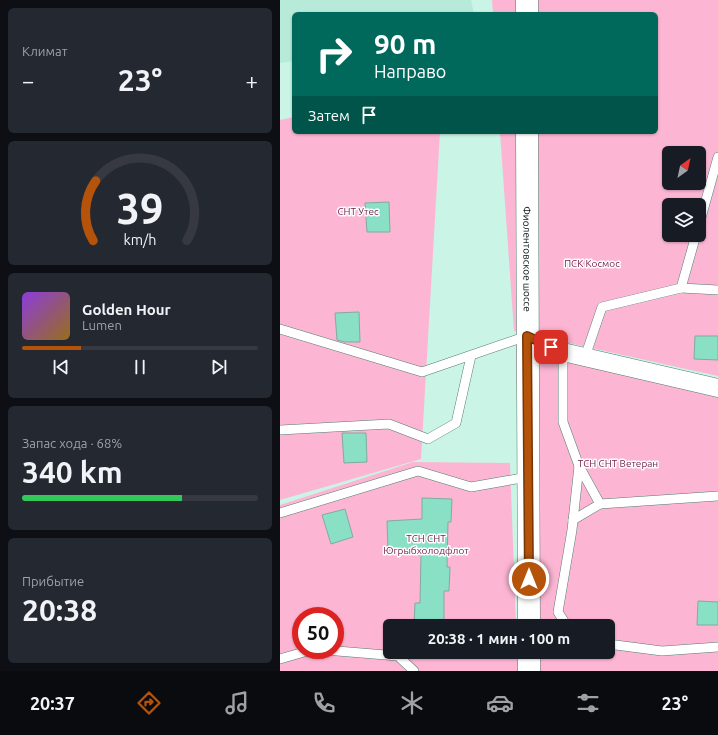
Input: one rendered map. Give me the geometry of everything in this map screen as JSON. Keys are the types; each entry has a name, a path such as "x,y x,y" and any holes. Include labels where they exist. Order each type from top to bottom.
{"main road":[{"path":"527,0 527,12"},
{"name":"Фиолентовское шоссе","path":"527,134 527,336 530,619"},
{"path":"529,659 529,671"}],"street":[{"path":"527,336 563,352 718,388"}],"lane":[{"path":"706,200 718,157"},
{"path":"682,288 694,242"},
{"path":"585,357 602,307 682,288 718,290"},
{"path":"280,329 422,372 527,336"},
{"path":"563,352 562,422 579,466 600,504"},
{"path":"280,430 389,424 428,439 456,423 471,356"},
{"path":"562,619 558,612 573,520 579,466"},
{"path":"280,513 418,471 471,487 522,478"},
{"path":"573,520 600,504 718,496"},
{"path":"615,645 662,651 718,647"},
{"path":"344,652 398,656 414,671"},
{"path":"280,660 292,656"}],"shaded area":[{"path":"280,0 471,0 474,12 292,12 292,61 280,63"}],"green space":[{"name":"ПСК Космос","path":"492,0 718,0 718,376 514,331 500,134 658,134 658,12 493,12"},
{"name":"СНТ Утес","path":"292,117 292,134 440,134 421,459 280,500 280,120"},
{"name":"ТСН СНТ Ветеран","path":"516,338 718,382 718,671 521,671 520,659 615,659 615,619 520,619"},
{"name":"ТСН СНТ Югрыбхолодфлот","path":"413,462 510,463 516,619 383,619 383,659 518,659 518,671 280,671 280,505"}],"building":[{"path":"389,202 390,232 367,232 365,203"},
{"path":"359,312 360,342 345,342 337,340 335,313"},
{"path":"695,336 718,336 718,360 694,359"},
{"path":"342,433 366,433 367,462 344,463"},
{"path":"422,498 452,499 451,522 448,522 447,567 450,567 449,591 444,591 444,619 414,619 415,603 420,603 421,555 418,555 418,549 388,550 387,521 422,519"},
{"path":"345,509 353,537 331,544 322,515"},
{"path":"698,601 718,602 718,625 697,625"}],"route":[{"path":"529,579 527,336 551,347"}]}
